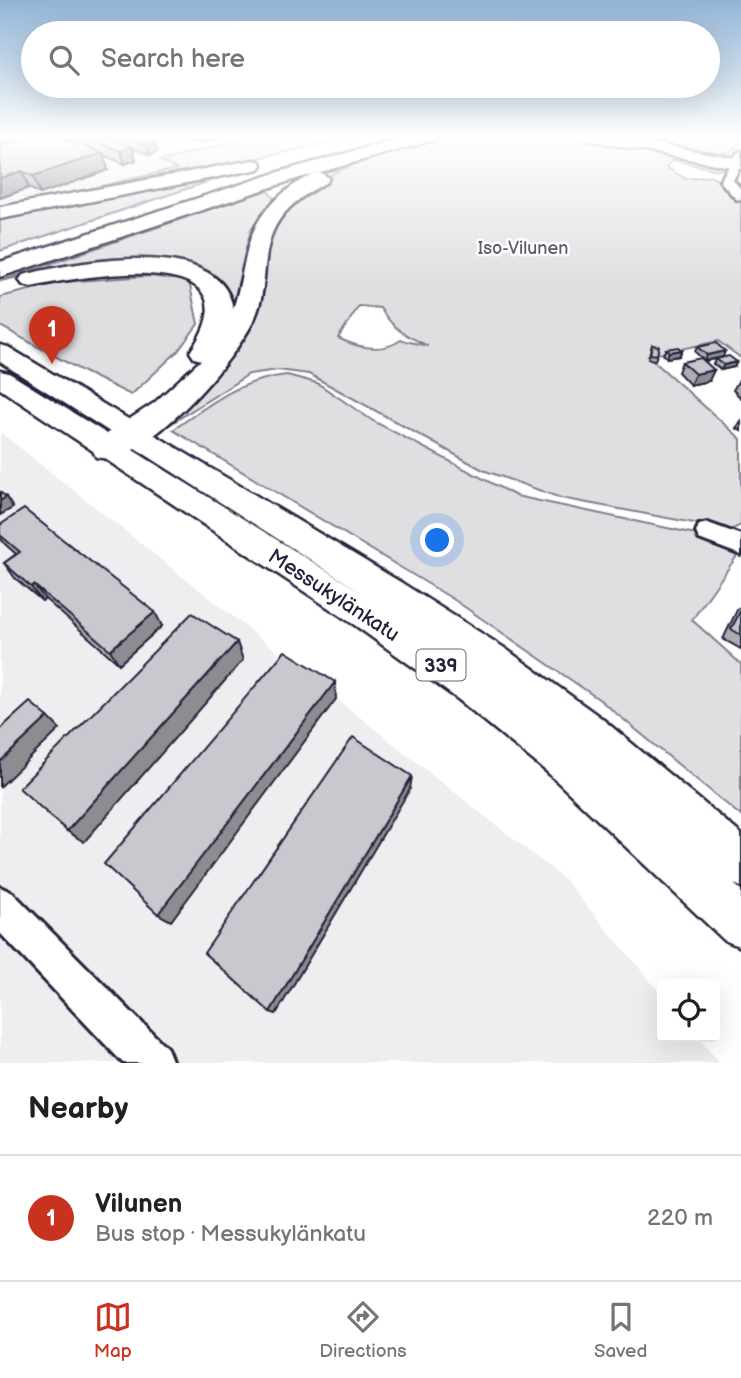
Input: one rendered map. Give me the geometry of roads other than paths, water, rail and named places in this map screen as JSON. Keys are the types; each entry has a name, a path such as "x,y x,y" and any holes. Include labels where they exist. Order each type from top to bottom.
{"highway":[{"path":"0,214 151,185"},
{"path":"0,257 224,185"},
{"path":"0,270 260,185"},
{"path":"113,437 180,398 231,340 248,305 258,240 279,206 311,185"},
{"path":"0,288 67,272 130,265 160,267 186,273 206,283 214,291 221,309 215,334 207,348 164,395 113,437"}],"main road":[{"name":"Messukylänkatu","path":"0,352 113,437 472,687 561,756 741,923"},
{"name":"Messukylänkatu","path":"0,378 113,437 379,586 491,659 597,740 741,864"}],"street":[{"path":"708,532 741,545"},
{"path":"0,906 152,1063"}],"place":[{"name":"Vilunen","path":"52,364"}],"park label":[{"name":"Iso-Vilunen","path":"523,248"}]}
